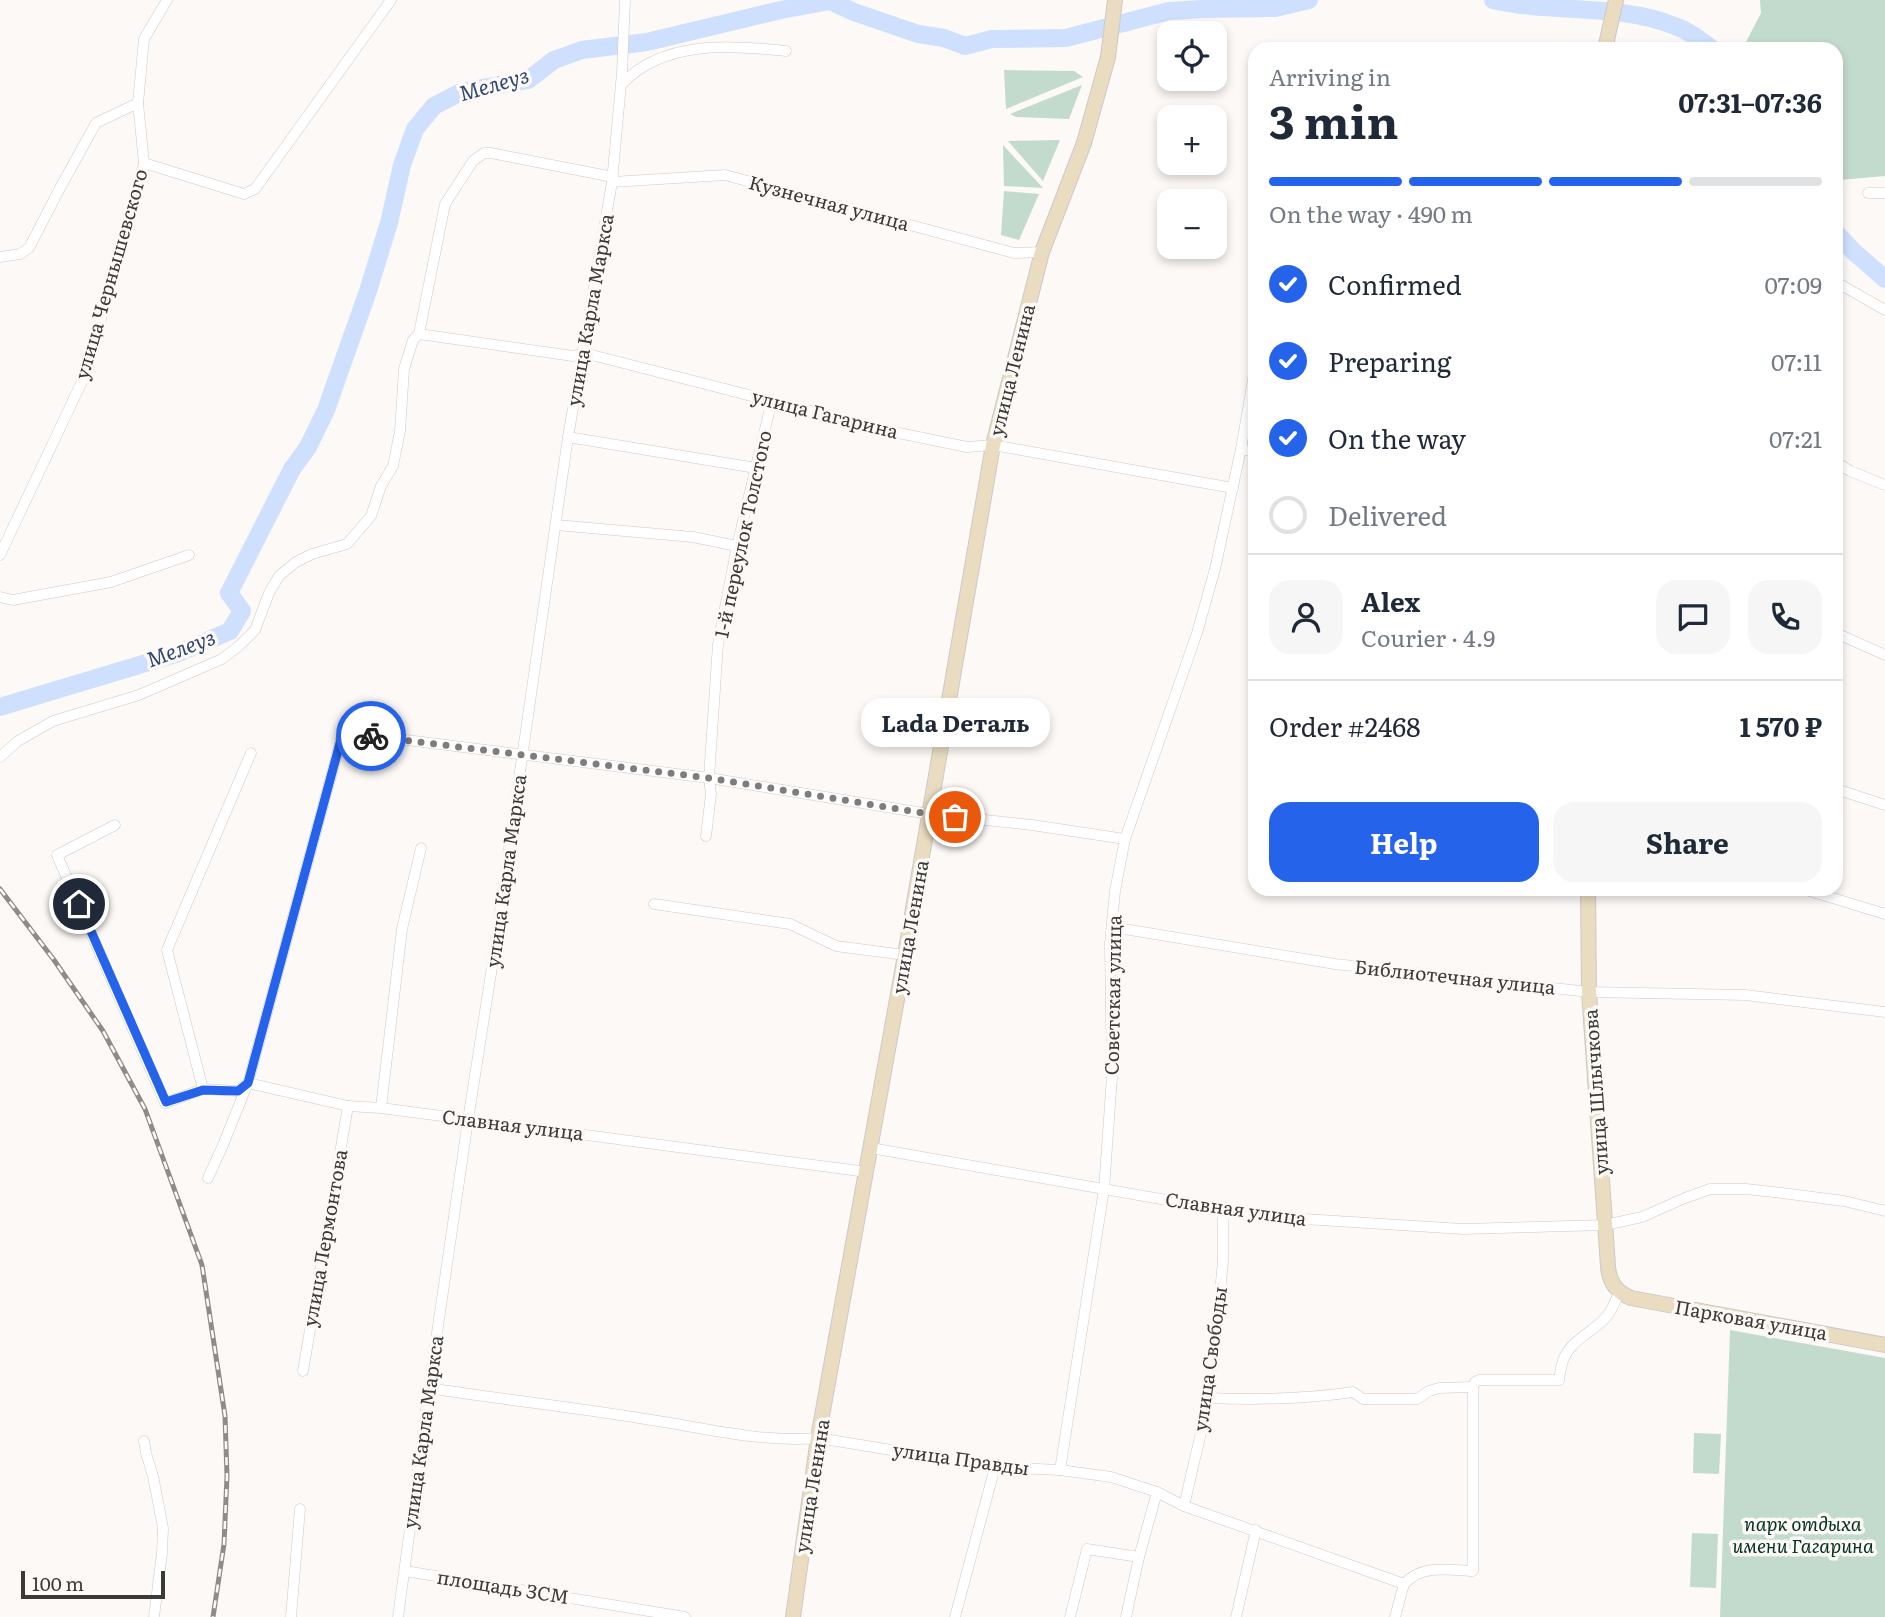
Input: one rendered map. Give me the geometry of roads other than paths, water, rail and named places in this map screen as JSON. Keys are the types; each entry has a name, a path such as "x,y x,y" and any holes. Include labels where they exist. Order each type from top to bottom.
{"main road":[{"name":"улица Ленина","path":"793,1617 818,1438 993,445 1042,252 1083,143 1108,57 1115,0"},
{"path":"1607,42 1616,0"},
{"name":"улица Шлычкова","path":"1588,896 1589,992 1605,1225 1609,1275 1619,1292"},
{"name":"Парковая улица","path":"1619,1292 1631,1298 1885,1345"}],"street":[{"name":"улица Чернышевского","path":"0,555 86,373 144,163 138,103 144,38 167,0"},
{"path":"144,163 244,194 255,189 391,0"},
{"name":"улица Карла Маркса","path":"398,1617 467,1120 492,967 568,437 612,179 622,73 625,0"},
{"path":"621,84 642,67 687,50 742,47 786,51"},
{"path":"0,257 20,254 29,248 96,123 138,103"},
{"name":"Кузнечная улица","path":"419,334 445,204 474,161 484,153 612,179 725,175 1014,253 1042,252"},
{"path":"1868,193 1885,194"},
{"path":"1843,286 1885,310"},
{"path":"0,757 18,741 53,721 139,695 222,659 255,630 269,593 279,576 296,562 312,554 347,544 371,516 381,486 393,466 400,431 404,369 413,340 419,334"},
{"name":"улица Гагарина","path":"419,334 573,356 584,353 967,447 993,445 1233,488"},
{"name":"1-й переулок Толстого","path":"706,836 711,794 709,778 718,644 737,546 772,400"},
{"name":"Советская улица","path":"1060,1470 1104,1189 1112,1077 1112,927 1115,891 1125,839 1197,633 1215,569 1248,408"},
{"path":"568,437 756,468"},
{"path":"1241,449 1248,450"},
{"path":"1843,466 1885,485"},
{"path":"556,525 693,537 737,546"},
{"path":"0,597 13,600 111,582 189,555"},
{"path":"1843,635 1885,655"},
{"path":"208,1178 248,1083 343,732 709,778 929,814 1032,825 1125,839"},
{"path":"203,1090 167,950 251,752"},
{"path":"1843,791 1885,805"},
{"name":"Славная улица","path":"115,825 57,855 166,1102 203,1090 238,1091 248,1083 348,1106 381,1108 867,1172"},
{"path":"381,1108 402,929 421,848"},
{"path":"1826,896 1885,914"},
{"path":"654,904 790,924 836,946 905,955"},
{"name":"Библиотечная улица","path":"1112,927 1335,964 1589,992 1745,995 1885,1012"},
{"name":"улица Лермонтова","path":"303,1371 348,1106"},
{"name":"Славная улица","path":"871,1148 1223,1210 1304,1219 1463,1229 1605,1225 1642,1217 1710,1189 1782,1193 1844,1201 1885,1211"},
{"name":"улица Свободы","path":"1184,1506 1209,1398 1223,1262 1223,1210"},
{"path":"1395,1617 1404,1584 1411,1576 1426,1569 1473,1571 1475,1382 1559,1380 1563,1359 1581,1337 1606,1318 1619,1292"},
{"name":"улица Правды","path":"429,1388 656,1420 728,1433 798,1440 818,1438 995,1467 1060,1470 1111,1477 1157,1492 1184,1506 1404,1584"},
{"path":"1209,1398 1252,1400 1353,1392 1363,1399 1417,1399 1439,1388 1473,1388"},
{"path":"144,1441 163,1528 154,1617"},
{"path":"955,1617 995,1467"},
{"path":"1126,1617 1157,1492"},
{"path":"291,1617 300,1509"},
{"path":"1236,1617 1256,1530"},
{"path":"1070,1617 1087,1549 1139,1557"},
{"name":"площадь ЗСМ","path":"405,1571 685,1617"}],"waterway":[{"name":"Мелеуз","path":"0,707 176,654 230,631 242,611 229,593 292,469 308,447 326,410 368,291 389,223 402,165 415,129 434,106 461,92 528,80 554,60 582,50 647,42 830,1 918,34 944,38 965,46 992,39 1066,38 1169,11 1275,8 1309,0"},
{"name":"Мелеуз","path":"1493,0 1538,7 1630,14 1675,26 1703,42"},
{"name":"Мелеуз","path":"1843,240 1885,279"}],"railway":[{"path":"0,889 103,1031 145,1109 202,1265 225,1416 227,1476 224,1544 213,1617"}],"place":[{"name":"Lada Dеталь","path":"955,817"}],"park label":[{"name":"парк отдыха имени Гагарина","path":"1803,1535"}]}
